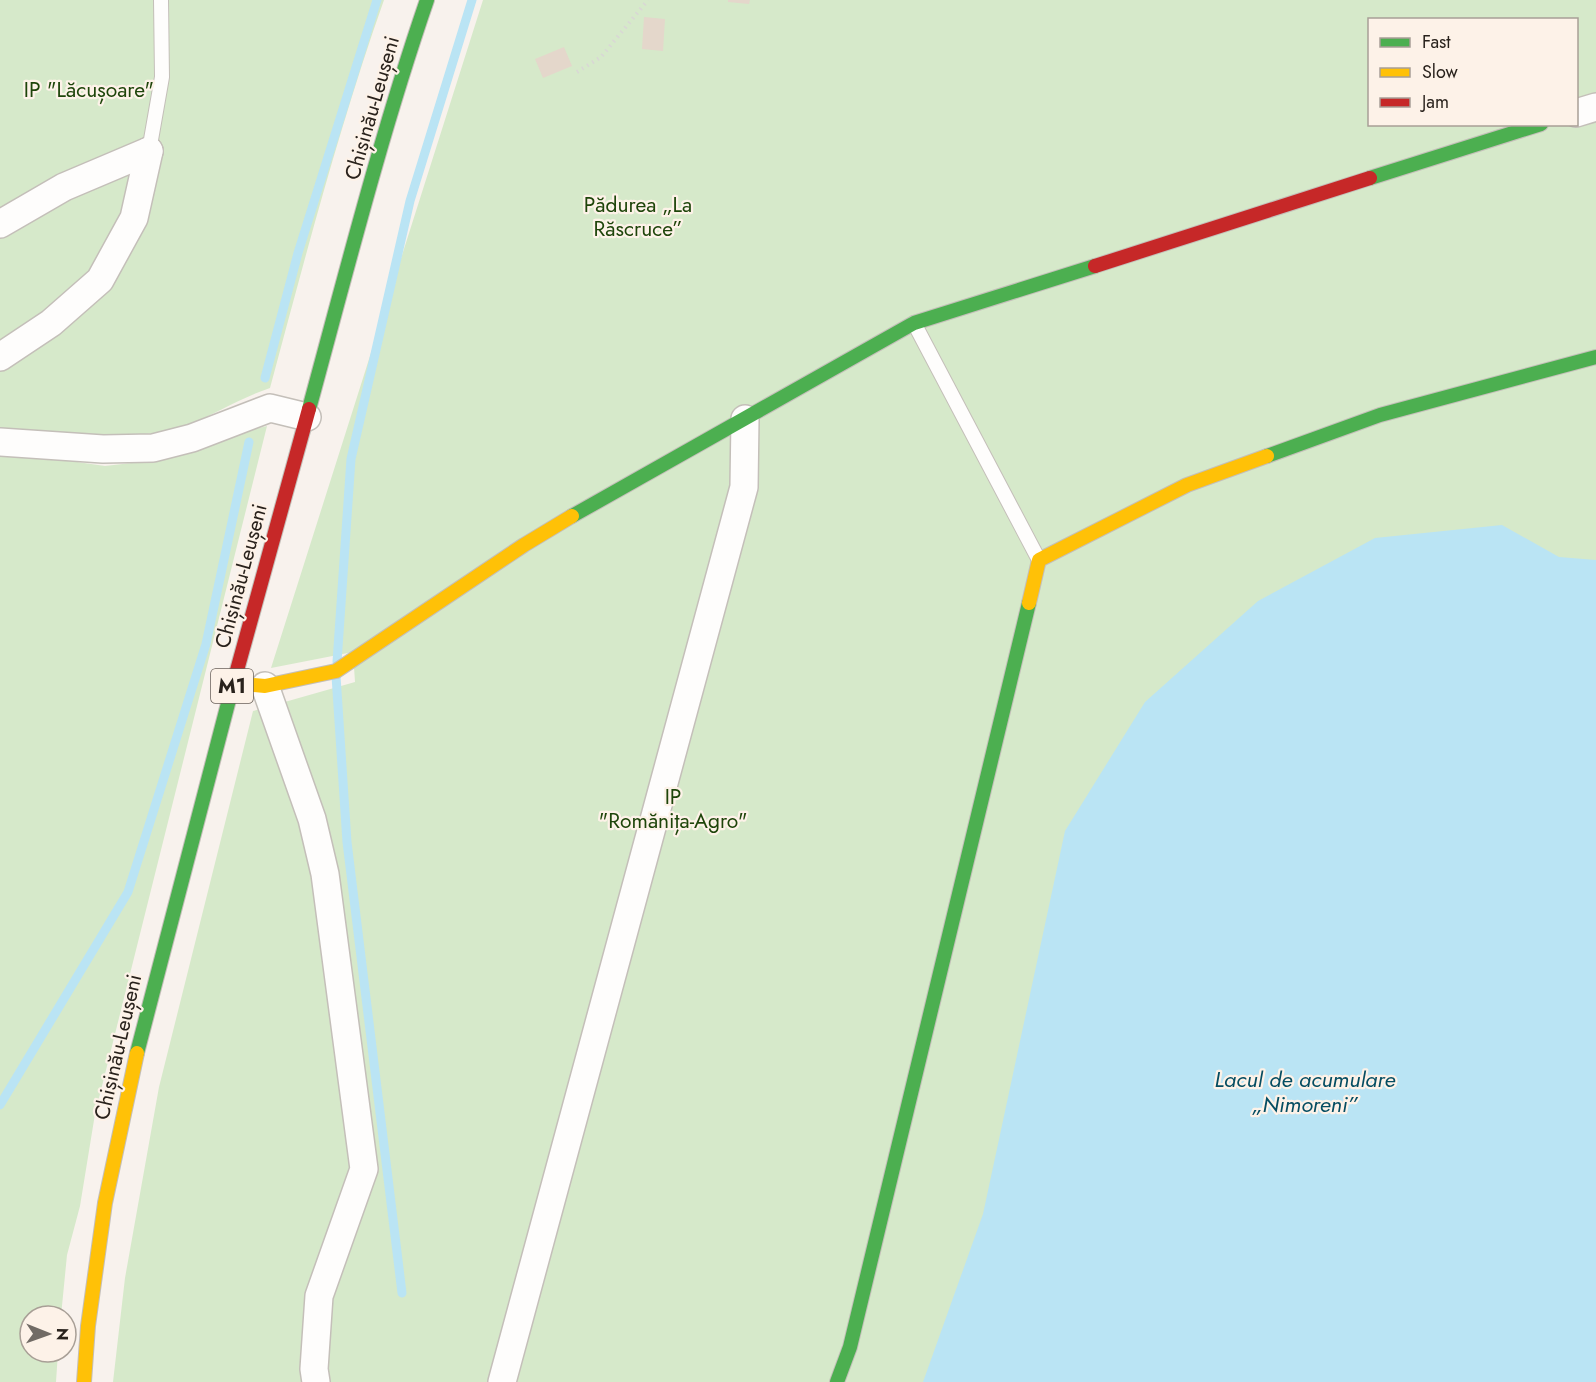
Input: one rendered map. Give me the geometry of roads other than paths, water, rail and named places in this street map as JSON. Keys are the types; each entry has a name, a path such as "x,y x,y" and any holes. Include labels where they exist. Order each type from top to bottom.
{"main road":[{"name":"Chișinău-Leușeni","path":"84,1382 88,1326 108,1191 143,1027 233,683 359,227 427,0"},
{"path":"233,683 265,686 336,671 524,545 914,323 1535,126"},
{"path":"837,1382 850,1347 1040,560 1187,485 1380,415 1596,357"}],"street":[{"path":"1578,112 1596,107"},
{"path":"0,224 64,187 149,151"},
{"path":"2,350 51,323 100,280 134,218 149,151"},
{"path":"0,442 103,448 153,448 192,438 270,408 307,417"},
{"path":"502,1382 744,487 745,419"},
{"path":"265,686 312,819 325,874 364,1168 319,1296 314,1369 316,1382"}],"lane":[{"path":"149,151 162,77 161,0"},
{"path":"914,323 1040,560"}],"water":[{"name":"Lacul de acumulare „Nimoreni”","path":"1502,525 1559,557 1596,560 1596,1382 923,1382 983,1214 1065,831 1145,702 1258,601 1375,538"}],"waterway":[{"path":"265,378 298,253 377,0"},
{"path":"337,662 351,459 410,201 472,0"},
{"path":"0,1105 128,892 206,644 249,442"},
{"path":"336,676 347,842 402,1293"}],"park label":[{"name":"IP \"Lăcușoare\"","path":"89,90"},
{"name":"Pădurea „La Răscruce”","path":"638,217"},
{"name":"IP \"Romănița-Agro\"","path":"673,809"}]}
